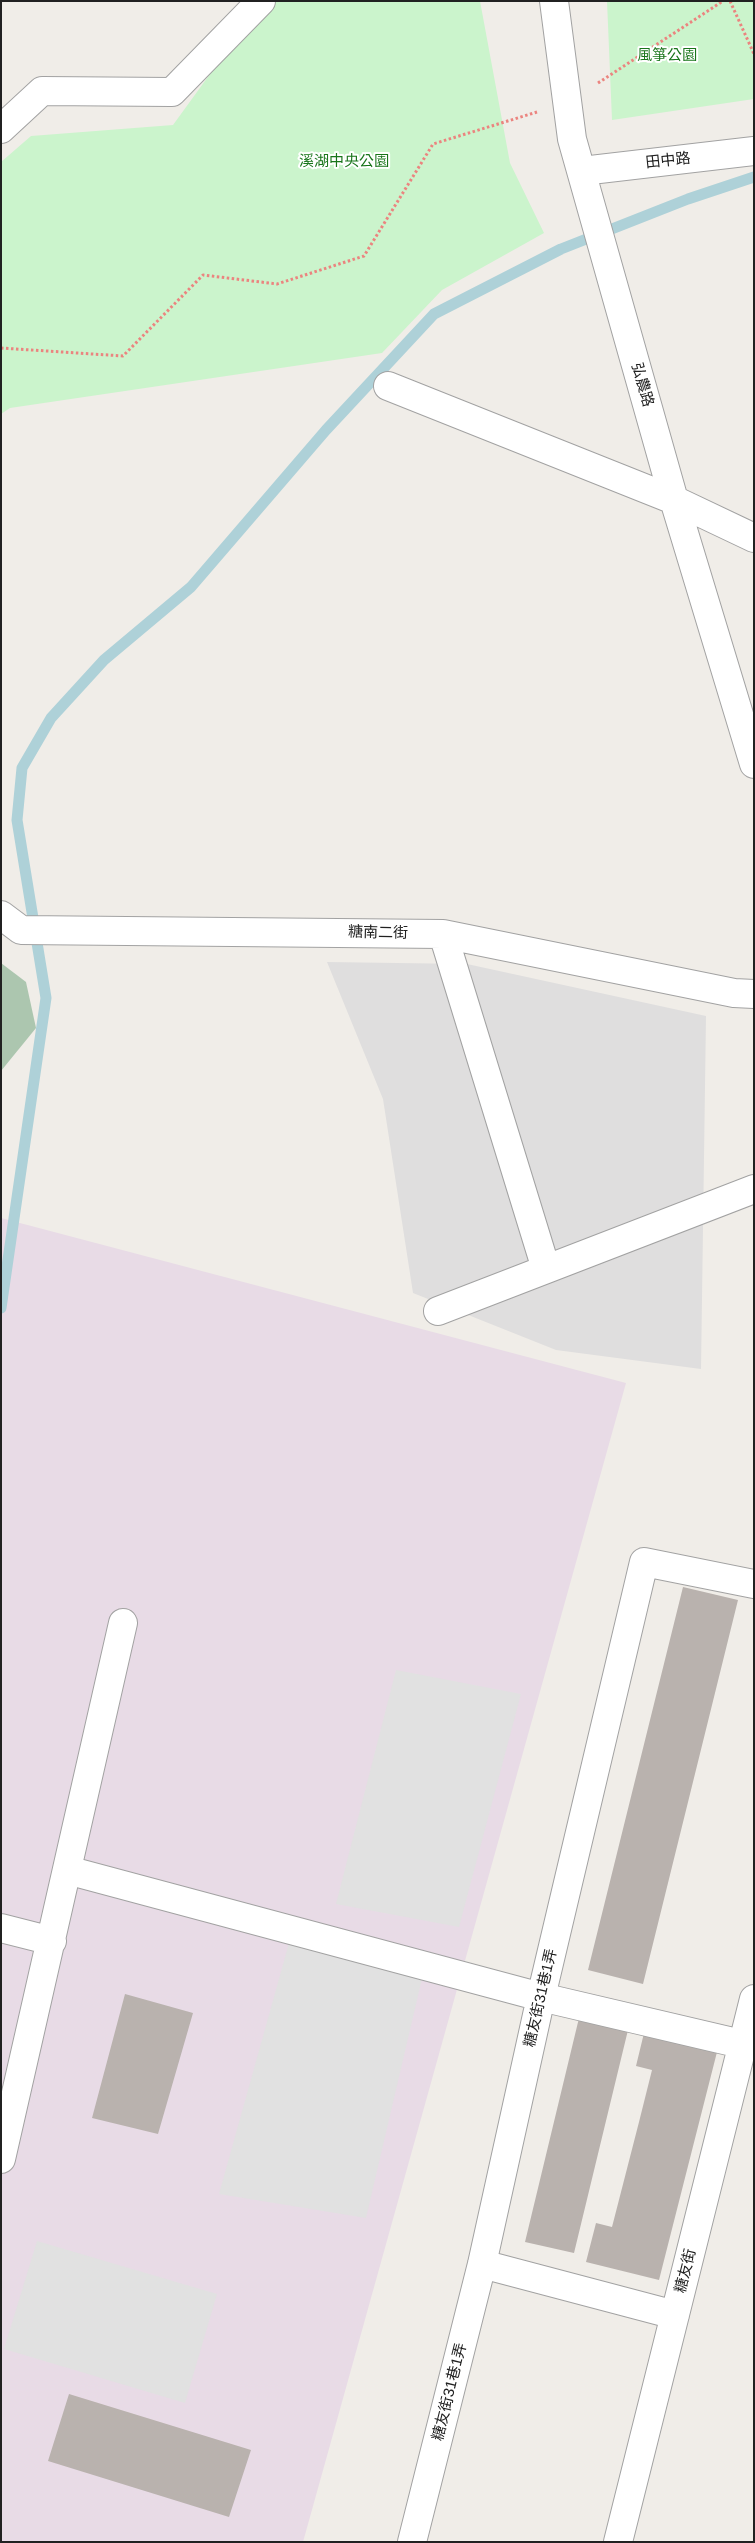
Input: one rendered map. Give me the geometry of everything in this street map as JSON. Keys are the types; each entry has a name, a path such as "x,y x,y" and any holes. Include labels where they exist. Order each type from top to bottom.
{"street":[{"path":"1,129 42,91 172,92 261,1"},
{"name":"弘農路","path":"554,1 572,140 674,500 754,764"},
{"name":"田中路","path":"582,170 754,151"},
{"path":"388,386 674,500 754,538"},
{"name":"糖南二街","path":"1,915 21,930 443,934 734,993 754,994"},
{"path":"443,934 546,1269"},
{"path":"438,1311 754,1189"},
{"name":"糖友街31巷1弄","path":"412,2542 482,2264 541,1997 644,1562 754,1584"},
{"path":"1,2159 123,1623"},
{"path":"67,1870 541,1997 748,2046"},
{"path":"1,1928 52,1941"},
{"name":"糖友街","path":"618,2542 675,2315 748,2046 754,1999"},
{"path":"482,2264 675,2315"}],"path":[{"path":"1,348 123,356 203,275 277,284 364,256 433,144 568,103 723,1"},
{"path":"730,1 754,54"}],"shaded area":[{"path":"327,962 467,964 706,1016 701,1369 556,1350 413,1293 383,1099"},
{"path":"1,1218 626,1383 303,2542 1,2542"},
{"path":"396,1670 521,1694 459,1927 336,1904"},
{"path":"289,1943 424,1970 366,2218 219,2194"},
{"path":"37,2241 217,2294 185,2403 4,2349"}],"green space":[{"name":"溪湖中央公園","path":"263,1 480,1 510,163 544,233 442,290 382,353 10,408 1,414 1,162 31,136 173,125"},
{"name":"風箏公園","path":"607,1 754,1 754,99 612,120"},
{"path":"1,963 26,982 36,1028 1,1071"}],"building":[{"path":"683,1587 738,1600 643,1984 588,1970"},
{"path":"125,1994 193,2013 158,2134 92,2118"},
{"path":"579,2018 628,2030 574,2253 525,2242"},
{"path":"644,2033 717,2052 659,2280 586,2262 596,2223 612,2227 639,2122 652,2070 636,2066"},
{"path":"69,2394 251,2450 229,2517 48,2461"}],"waterway":[{"path":"1,1308 46,998 17,820 22,768 51,718 104,660 191,587 326,430 434,314 561,249 688,199 754,177"}]}
